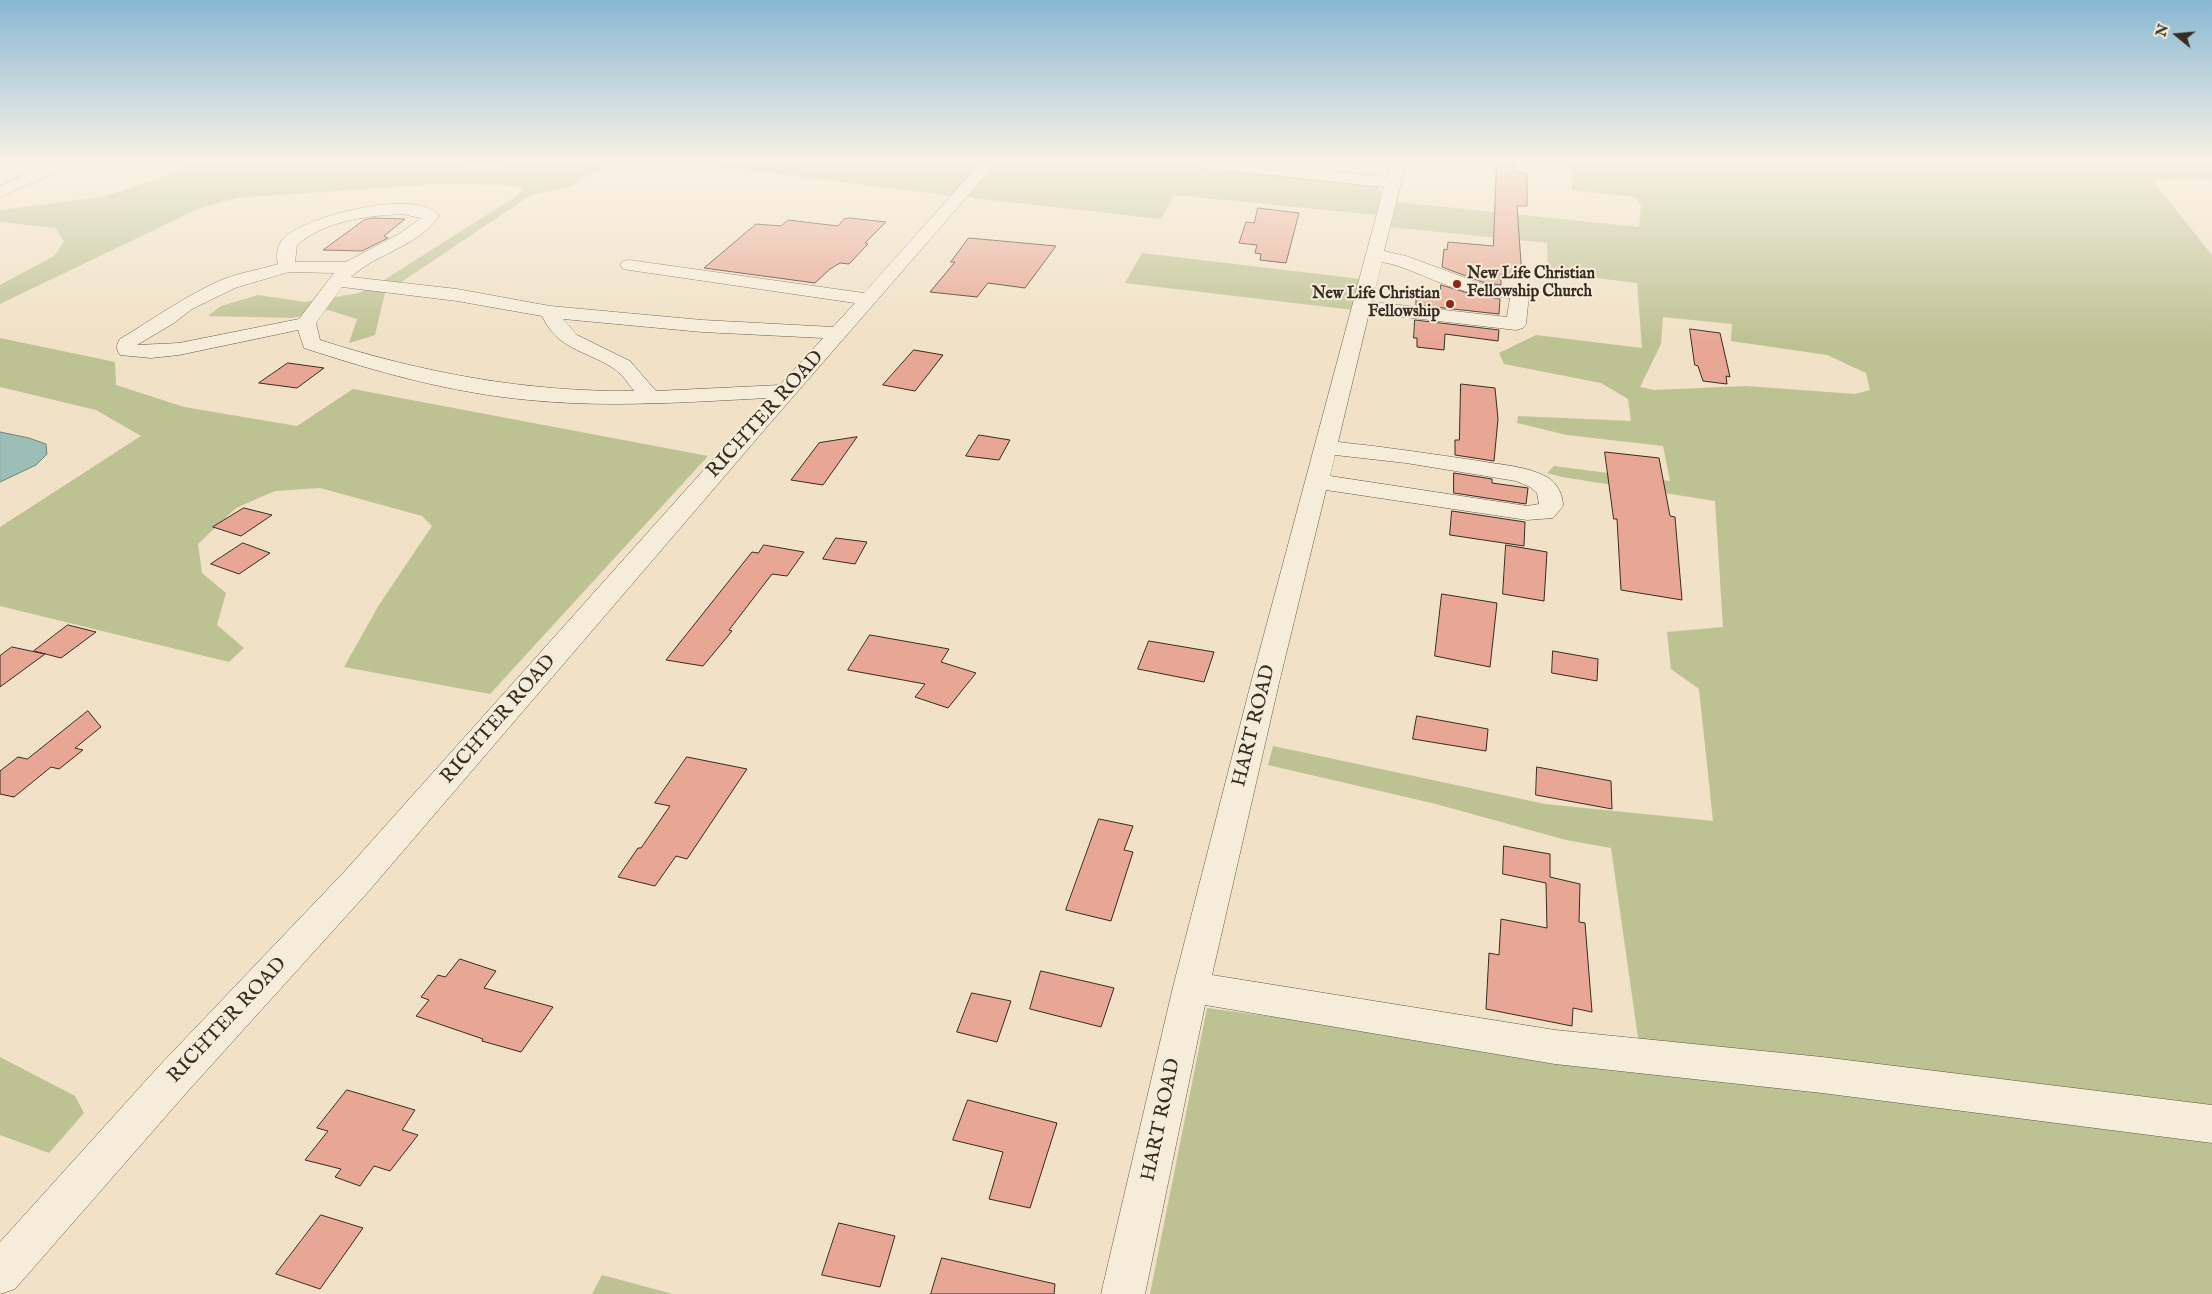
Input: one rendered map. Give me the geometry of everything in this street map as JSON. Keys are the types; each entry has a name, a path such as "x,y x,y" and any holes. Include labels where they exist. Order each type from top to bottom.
{"street":[{"path":"288,267 284,256 290,242 313,226 332,220"},
{"path":"428,220 424,227 366,257 345,274 306,323 178,349 151,352 127,351 126,343 167,319 185,304 228,284 288,267 345,274 550,312 702,326 839,333"},
{"name":"RICHTER ROAD","path":"0,1274 174,1078 343,897 786,391 939,220"},
{"name":"HART ROAD","path":"1123,1294 1191,987 1316,481 1385,220"},
{"path":"1361,306 1516,324 1520,294 1480,289 1456,282 1400,260 1376,255"},
{"path":"629,265 869,299"},
{"path":"550,312 554,323 561,332 577,344 621,363 650,397"},
{"path":"306,323 312,344 339,353 473,386 559,396 650,397 786,391"},
{"path":"1316,481 1527,513 1544,513 1551,506 1552,496 1547,487 1538,480 1520,475 1425,459 1325,447"},
{"path":"1191,987 1555,1047 1822,1075 2212,1124"}],"green space":[{"path":"0,220 174,220 0,304 0,285 54,256 64,242 56,228 0,222"},
{"path":"478,220 493,220 385,293 375,335 349,343 357,319 328,310 292,318 208,316 221,306 258,295 305,302 359,293 384,280"},
{"path":"1393,220 1575,220 1639,227 1640,220 2184,220 2212,255 2212,1294 1150,1294 1207,1008 1642,1066 1611,848 1566,840 1436,804 1268,765 1273,746 1545,804 1713,821 1699,689 1671,669 1667,632 1723,627 1715,501 1547,473 1554,466 1670,481 1663,446 1567,435 1517,423 1518,416 1631,421 1628,399 1601,383 1504,364 1499,353 1536,335 1642,348 1637,283 1548,272 1547,243 1391,227","holes":["1663,317 1732,324 1731,341 1827,355 1866,373 1870,390 1855,394 1746,386 1654,390 1640,387 1661,344"]},
{"path":"1142,253 1361,279 1353,310 1125,283"},
{"path":"0,338 115,362 116,385 184,407 297,426 353,389 708,456 490,694 344,667 379,605 432,526 422,516 320,488 275,491 236,508 198,544 202,573 226,593 217,625 244,648 229,662 0,606 0,527 141,436 96,410 0,387"},
{"path":"0,1057 75,1096 84,1113 49,1153 0,1135"},
{"path":"602,1275 673,1294 592,1294"}],"water":[{"path":"0,432 29,438 46,444 47,454 36,465 0,482"}],"building":[{"path":"363,220 403,220 384,236 388,238 362,251 323,250"},
{"path":"788,220 791,220 838,226 843,220 886,222 865,243 868,244 849,264 840,263 830,269 815,283 704,268 756,224 781,226"},
{"path":"1255,220 1297,220 1286,263 1260,260 1261,254 1255,253 1257,245 1239,243 1246,222 1254,223"},
{"path":"1494,220 1518,220 1522,277 1501,275 1501,285 1482,282 1442,267 1444,249 1447,250 1448,242 1493,246"},
{"path":"969,238 1056,246 1025,288 988,283 977,297 930,292 955,262 951,262"},
{"name":"New Life Christian Fellowship","path":"1441,285 1471,294 1500,299 1499,314 1416,305 1416,293 1440,295"},
{"path":"1415,320 1499,330 1498,341 1445,334 1444,350 1417,347 1417,338 1414,338"},
{"path":"1690,329 1720,333 1730,377 1726,376 1727,384 1703,381 1698,366 1695,365"},
{"path":"914,350 943,355 915,391 883,385"},
{"path":"288,363 324,368 297,388 259,383"},
{"path":"1461,384 1495,388 1498,419 1494,461 1455,455 1455,440 1459,440"},
{"path":"979,435 1010,440 999,460 966,456"},
{"path":"857,437 823,485 791,480 819,443"},
{"path":"1605,452 1659,458 1670,516 1675,517 1682,600 1621,590 1617,519 1614,519"},
{"path":"1454,473 1492,479 1492,483 1528,488 1526,504 1454,493"},
{"path":"244,508 272,515 241,536 213,527"},
{"path":"1452,511 1525,522 1524,546 1450,535"},
{"path":"836,538 867,542 855,564 823,559"},
{"path":"243,543 270,553 239,574 211,564"},
{"path":"764,545 804,552 787,576 772,574 729,630 732,631 703,666 666,660 752,552 758,553"},
{"path":"1506,545 1547,552 1544,601 1503,594"},
{"path":"1442,594 1497,603 1490,667 1435,656"},
{"path":"68,625 96,632 61,658 34,651"},
{"path":"870,635 949,649 941,662 976,673 948,708 915,697 925,684 848,670"},
{"path":"1149,641 1214,652 1204,682 1138,669"},
{"path":"12,647 45,654 0,687 0,656"},
{"path":"1553,651 1598,659 1597,681 1552,673"},
{"path":"88,711 101,727 75,748 83,750 59,769 51,767 14,797 0,794 0,771 18,757 27,759"},
{"path":"1417,716 1488,729 1486,751 1413,739"},
{"path":"687,757 747,769 687,859 676,856 655,886 618,877 670,806 655,803"},
{"path":"1537,767 1611,781 1612,809 1536,795"},
{"path":"1099,819 1133,826 1124,850 1133,852 1111,921 1066,910"},
{"path":"1504,846 1550,854 1550,877 1580,884 1579,922 1585,923 1592,1012 1573,1008 1572,1026 1486,1009 1489,953 1499,955 1501,919 1547,928 1546,883 1503,874"},
{"path":"460,959 496,971 484,988 553,1007 521,1052 482,1041 483,1039 416,1016 429,1000 421,997 438,975 445,977"},
{"path":"1041,971 1114,988 1101,1027 1030,1009"},
{"path":"972,993 1011,1001 997,1042 957,1032"},
{"path":"347,1090 415,1110 402,1130 418,1135 390,1171 374,1166 360,1186 335,1177 341,1169 305,1160 328,1131 317,1128"},
{"path":"968,1100 1057,1123 1030,1208 989,1199 1003,1152 953,1140"},
{"path":"321,1215 363,1228 320,1289 276,1274"},
{"path":"839,1223 895,1236 880,1287 822,1275"},
{"path":"942,1258 1055,1284 1054,1294 931,1294"}],"place":[{"name":"New Life Christian Fellowship Church","path":"1457,284"},
{"name":"New Life Christian Fellowship","path":"1450,304"}]}
